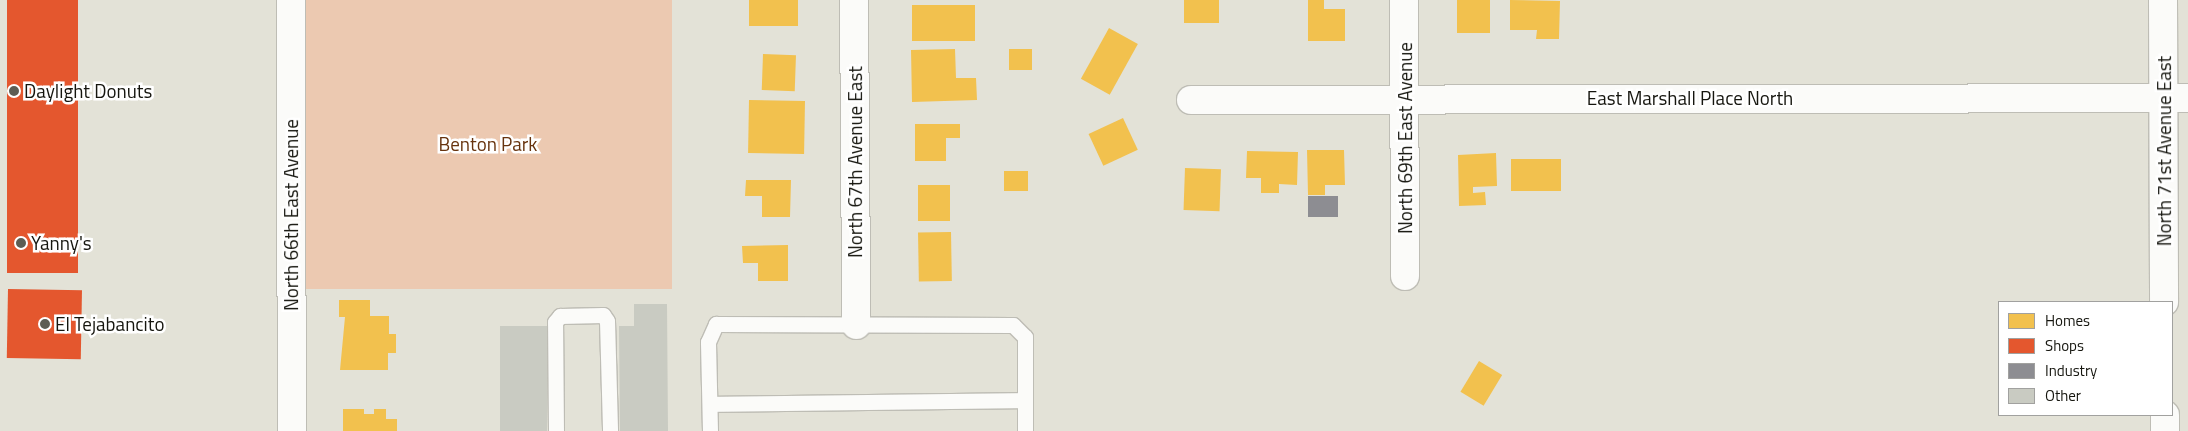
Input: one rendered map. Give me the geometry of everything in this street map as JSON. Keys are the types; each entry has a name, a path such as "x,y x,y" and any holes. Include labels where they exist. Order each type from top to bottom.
{"street":[{"name":"North 66th East Avenue","path":"291,0 292,431"},
{"name":"North 67th Avenue East","path":"854,0 856,325"},
{"name":"North 69th East Avenue","path":"1404,0 1405,276"},
{"name":"North 71st Avenue East","path":"2163,0 2176,98 2164,301"},
{"name":"East Marshall Place North","path":"1191,100 1404,98 2176,98"},
{"path":"2165,416 2165,431"}],"lane":[{"path":"556,431 555,322 560,316 594,315 602,315 607,321 610,431"},
{"path":"710,431 708,342 716,324 1013,325 1025,337 1025,431"},
{"path":"710,404 1025,400"}],"green space":[{"name":"Benton Park","path":"303,0 672,0 672,289 303,289"}],"building: Homes":[{"path":"749,0 798,0 798,26 749,26"},
{"path":"1184,0 1219,0 1219,23 1184,23"},
{"path":"1308,0 1324,0 1324,9 1345,9 1345,41 1308,41"},
{"path":"1457,0 1490,0 1490,33 1457,33"},
{"path":"1510,0 1560,1 1559,39 1536,39 1537,30 1510,30"},
{"path":"912,5 975,5 975,41 912,41"},
{"path":"1109,28 1138,44 1110,95 1081,79"},
{"path":"955,49 956,78 976,78 977,100 912,102 911,50"},
{"path":"1009,49 1032,49 1032,70 1009,70"},
{"path":"763,54 796,55 795,91 762,90"},
{"path":"749,100 805,101 804,154 748,153"},
{"path":"1123,118 1138,150 1103,166 1089,134"},
{"path":"915,124 960,124 960,138 946,138 946,161 915,161"},
{"path":"1307,150 1344,150 1345,185 1325,185 1325,195 1308,195"},
{"path":"1247,151 1298,152 1297,185 1279,184 1279,193 1261,193 1261,178 1246,178"},
{"path":"1496,153 1497,186 1473,187 1473,193 1485,192 1486,205 1459,206 1458,155"},
{"path":"1511,159 1561,159 1561,191 1511,191"},
{"path":"1185,168 1221,169 1220,211 1184,210"},
{"path":"1004,171 1028,171 1028,191 1004,191"},
{"path":"746,180 791,180 790,217 762,217 762,196 745,196"},
{"path":"918,185 950,185 950,221 918,221"},
{"path":"951,232 952,281 919,282 918,233"},
{"path":"788,245 788,281 758,281 758,263 743,263 742,246"},
{"path":"339,300 370,300 370,316 389,316 389,334 396,334 396,353 388,353 388,370 340,370 345,317 339,317"},
{"path":"1479,361 1502,375 1484,406 1460,392"},
{"path":"343,409 364,409 364,414 374,414 374,409 386,409 386,419 397,419 397,431 343,431"}],"building: Shops":[{"path":"7,0 78,0 78,273 7,273"},
{"name":"El Tejabancito","path":"8,289 82,290 81,359 7,358"}],"building: Industry":[{"path":"1308,196 1338,196 1338,217 1308,217"}],"building: Other":[{"path":"634,304 667,304 668,431 620,431 619,326 634,326"},
{"path":"500,326 547,326 547,431 500,431"}],"place":[{"name":"Daylight Donuts","path":"14,91"},
{"name":"Yanny's","path":"21,243"},
{"name":"El Tejabancito","path":"45,324"}]}
